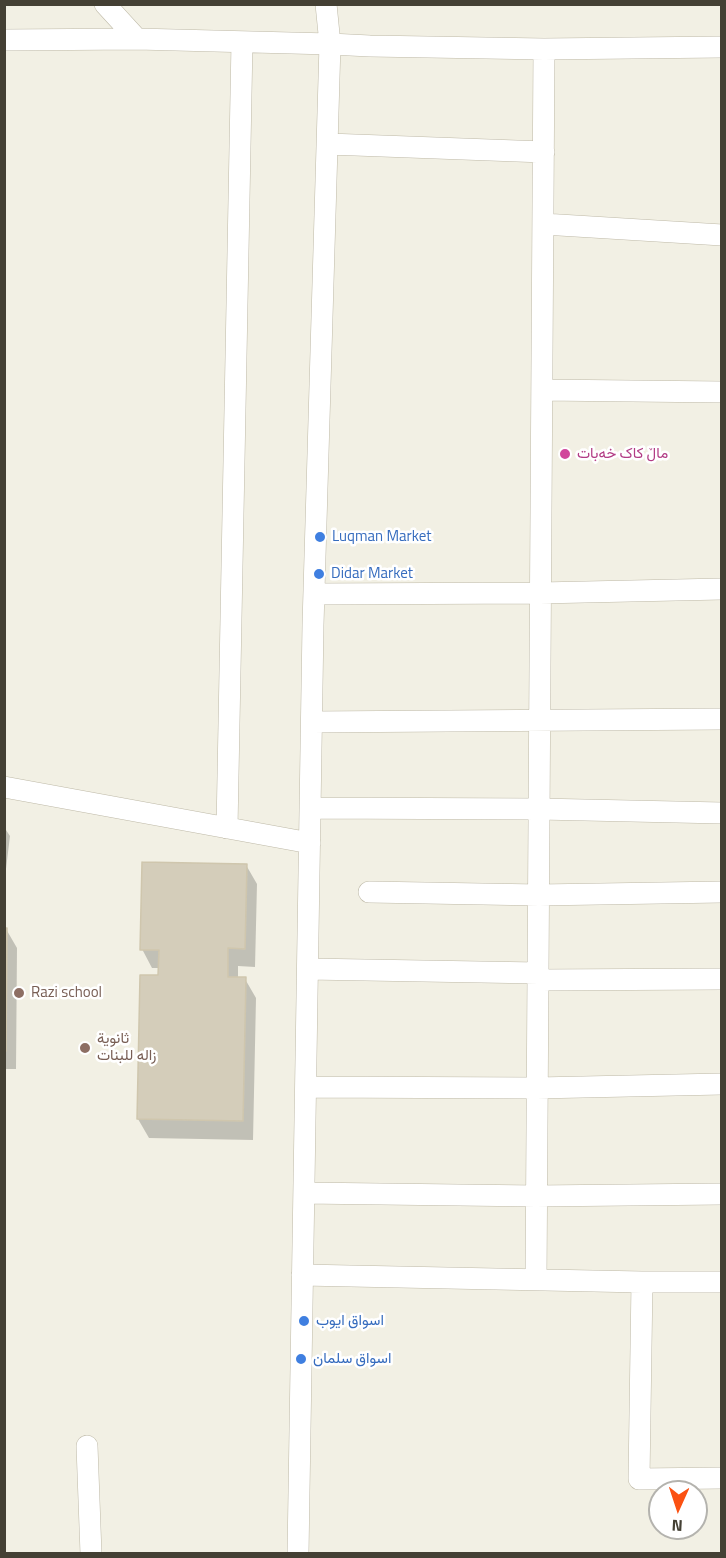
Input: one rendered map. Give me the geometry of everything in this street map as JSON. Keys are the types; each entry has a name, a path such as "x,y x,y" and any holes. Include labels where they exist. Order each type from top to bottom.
{"street":[{"path":"105,4 137,39"},
{"path":"298,1554 314,594 330,44 326,4"},
{"path":"4,40 137,39 544,49 722,47"},
{"path":"227,828 242,42"},
{"path":"536,1280 544,49"},
{"path":"328,144 544,152"},
{"path":"543,224 722,235"},
{"path":"542,390 722,392"},
{"path":"314,594 540,594 722,589"},
{"path":"312,722 722,720"},
{"path":"4,787 310,843"},
{"path":"310,807 539,808 722,813"},
{"path":"369,892 538,895 722,892"},
{"path":"308,969 538,977 722,979"},
{"path":"306,1087 537,1088 722,1084"},
{"path":"304,1193 536,1196 722,1194"},
{"path":"302,1275 722,1282"},
{"path":"642,1282 639,1479 722,1478"},
{"path":"87,1446 91,1554"}],"building":[{"path":"142,862 247,864 245,949 228,948 228,977 246,977 243,1121 137,1119 140,975 158,975 159,950 140,950"},
{"path":"4,928 7,928 6,1051 4,1051"}],"place":[{"name":"ماڵ کاک خەبات","path":"565,454"},
{"name":"Luqman Market","path":"320,537"},
{"name":"Didar Market","path":"319,574"},
{"name":"Razi school","path":"19,993"},
{"name":"ثانوية زاله للبنات","path":"85,1048"},
{"name":"اسواق ايوب","path":"304,1321"},
{"name":"اسواق سلمان","path":"301,1359"}]}
